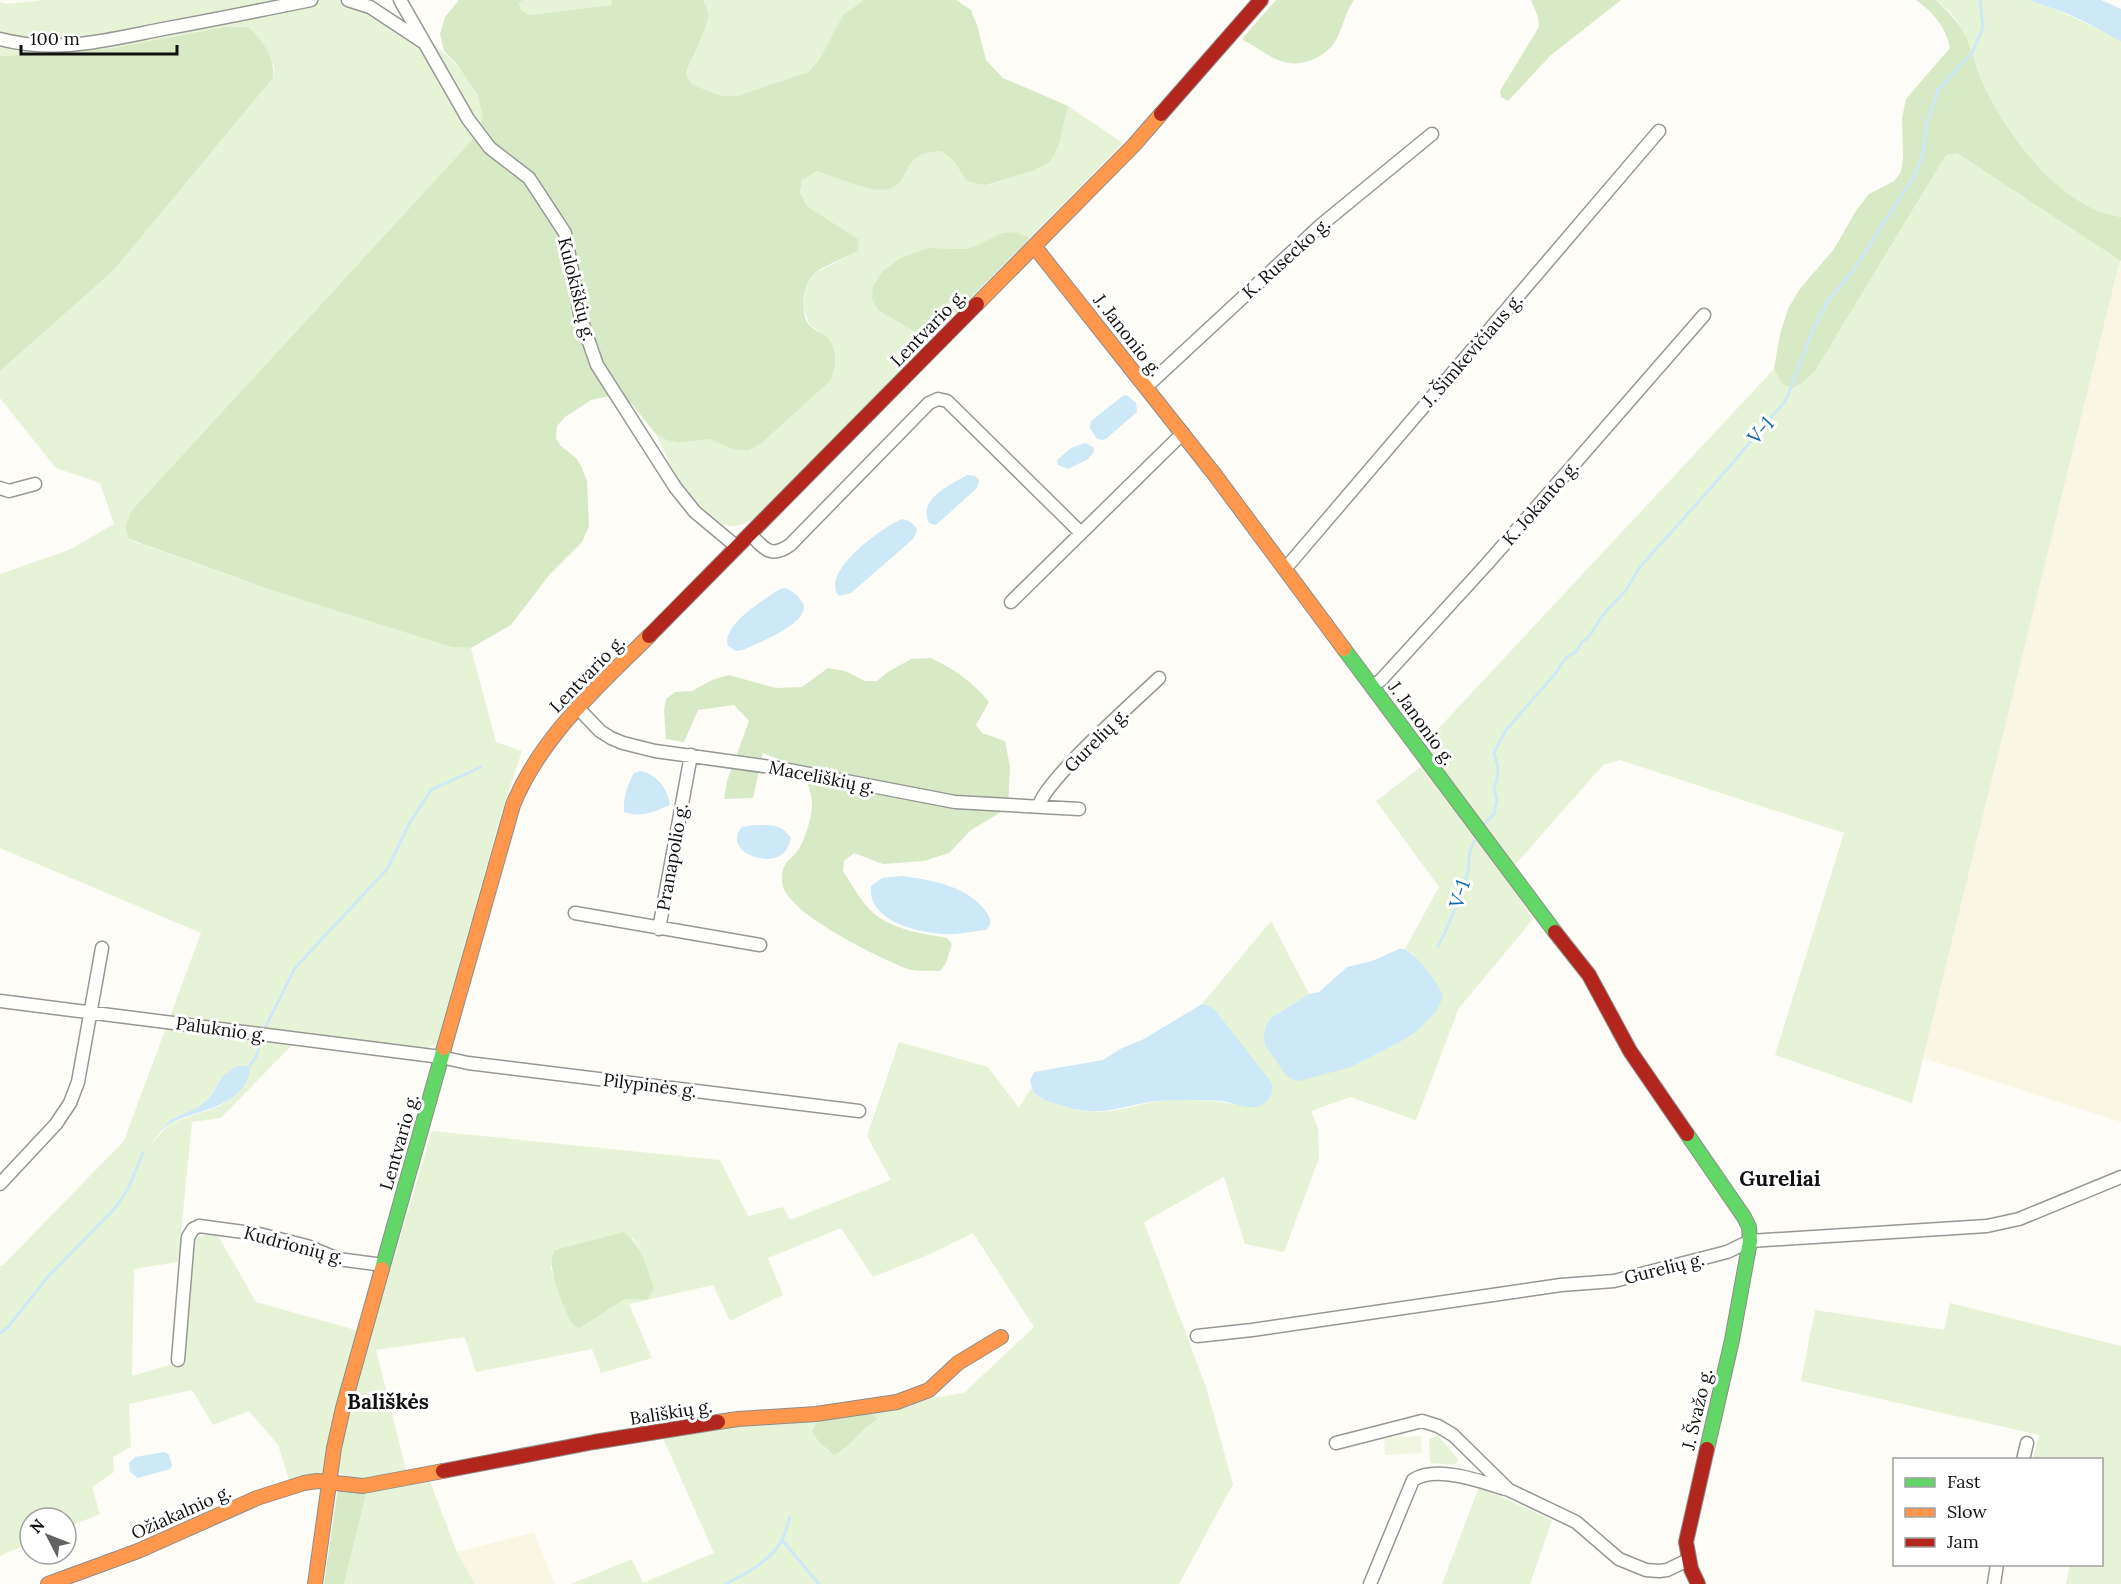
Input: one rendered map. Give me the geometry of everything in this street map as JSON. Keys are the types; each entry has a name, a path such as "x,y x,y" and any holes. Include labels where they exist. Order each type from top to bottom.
{"street":[{"path":"0,39 22,45 49,47 95,43 311,0"},
{"path":"348,0 370,7 425,44"},
{"name":"Lentvario g.","path":"315,1584 334,1448 343,1408 441,1057 521,783 545,745 578,708 1134,144 1261,0"},
{"name":"Kulokiškių g.","path":"400,1 468,119 490,148 529,178 565,233 580,319 597,365 675,488 695,512 737,547"},
{"name":"J. Šimkevičiaus g.","path":"1285,569 1659,131"},
{"name":"K. Rusecko g.","path":"1146,387 1321,225 1432,134"},
{"name":"J. Janonio g.","path":"1034,246 1183,433 1589,975 1630,1051 1744,1216 1749,1227 1750,1241"},
{"name":"K. Jokanto g.","path":"1372,686 1381,680 1487,564 1704,315"},
{"path":"750,534 771,552 777,552 790,545 929,403 938,399 947,401 1081,533"},
{"path":"1011,602 1183,433"},
{"path":"0,488 9,491 35,484"},
{"name":"Gurelių g.","path":"1039,806 1044,793 1085,748 1159,678"},
{"name":"Maceliškių g.","path":"578,708 600,731 623,743 655,751 778,768 955,802 1079,809"},
{"name":"Pranapolio g.","path":"691,755 659,929 760,945"},
{"path":"575,913 659,929"},
{"path":"0,1184 56,1124 70,1103 78,1082 102,948"},
{"name":"Paluknio g.","path":"0,1001 441,1057"},
{"name":"Pilypinės g.","path":"441,1057 468,1063 859,1111"},
{"name":"Gurelių g.","path":"1197,1336 1561,1285 1614,1281 1727,1252 1750,1241 1987,1226 2019,1219 2121,1177"},
{"name":"Kudrionių g.","path":"178,1360 188,1237 193,1229 199,1226 259,1234 307,1246 338,1259 383,1265"},
{"name":"J. Švažo g.","path":"1698,1584 1688,1560 1686,1542 1732,1340 1750,1241"},
{"name":"Bališkių g.","path":"329,1482 363,1486 594,1442 738,1419 816,1414 897,1402 929,1390 958,1363 1001,1337"},
{"path":"1336,1443 1422,1421 1438,1426 1453,1435 1509,1490"},
{"path":"2023,1458 2027,1443"},
{"path":"1370,1584 1413,1480 1420,1475 1463,1476 1509,1490 1576,1522 1619,1558 1646,1570 1667,1570 1688,1560"},
{"name":"Ožiakalnio g.","path":"48,1584 138,1551 257,1498 304,1483 329,1482"},
{"path":"1994,1584 1997,1566"}],"shaded area":[{"path":"2121,261 2121,1122 1923,1058"},
{"path":"534,1532 555,1584 475,1584 457,1552"}],"green space":[{"path":"45,0 365,0 399,18 419,32 457,65 471,84 481,101 483,118 473,139 132,510 130,540 271,590 451,647 471,648 496,742 522,751 503,808 437,1042 427,1049 295,1034 293,1044 221,1118 192,1122 178,1262 134,1269 132,1376 180,1362 193,1239 216,1232 256,1302 359,1331 325,1476 291,1485 278,1445 249,1411 213,1425 192,1390 129,1404 131,1447 113,1457 114,1472 92,1487 100,1514 78,1523 78,1506 18,1506 18,1548 0,1556 0,1266 124,1141 201,933 0,848 0,574 69,550 114,524 100,483 56,468 0,398 0,371 113,271 273,78 274,67 248,27 198,32 102,50 0,56 0,2 7,4","holes":["222,1077 233,1096 220,1106 171,1123 146,1149 170,1120 199,1107 211,1096"]},
{"path":"459,0 523,0 519,3 521,10 529,15 612,5 611,0 703,0 708,9 708,19 686,75 693,85 722,96 737,96 808,72 819,60 843,15 864,0 956,0 971,10 986,60 1003,78 1068,106 1059,145 1050,162 1033,171 986,185 966,180 953,160 941,151 925,153 916,158 900,181 889,189 866,188 817,171 802,180 800,192 807,206 859,240 858,251 816,272 805,292 803,306 808,324 827,337 835,353 834,370 830,381 761,444 748,451 732,449 709,439 679,443 666,440 655,433 631,403 610,396 591,400 565,417 557,426 556,439 576,458 587,481 589,526 582,542 550,574 511,625 471,648 451,647 271,590 129,539 125,527 132,510 473,139 483,118 478,95 456,63 444,51 440,34 445,17"},
{"path":"523,0 611,0 612,5 529,15 521,10 519,3"},
{"path":"703,0 864,0 843,15 819,60 808,72 737,96 722,96 693,85 686,75 708,10"},
{"path":"1276,0 1354,0 1330,48 1312,60 1291,63 1278,60 1242,39"},
{"path":"1531,0 1621,0 1551,55 1508,101 1501,97 1500,91 1539,27 1538,17"},
{"path":"1916,0 1936,0 1951,15 1966,37 1979,75 1991,100 2019,144 2037,165 2056,184 2076,199 2098,211 2121,217 2121,261 1957,153 1946,155 1815,371 1802,383 1792,388 1782,384 1774,369 1780,334 1788,309 1799,290 1834,249 1857,209 1869,194 1894,181 1901,172 1902,118 1906,99 1950,48 1938,21"},
{"path":"1936,0 2028,0 2044,4 2105,32 2121,42 2121,217 2098,211 2076,199 2056,184 2019,144 1991,100 1958,23 1950,12"},
{"path":"225,27 248,27 253,32 270,57 273,78 113,271 0,371 0,56 114,48"},
{"path":"1068,106 1123,143 1030,238 1017,232 968,249 928,248 878,309 929,340 758,517 732,526 718,522 705,514 684,490 655,433 666,440 679,443 709,439 732,449 748,451 761,444 830,381 828,338 809,324 803,307 806,289 813,274 858,251 859,241 807,206 800,192 801,180 817,171 866,188 889,189 900,181 916,158 925,153 941,151 953,160 966,180 987,185 1033,171 1059,145"},
{"path":"1957,153 2120,260 1912,1103 1775,1055 1844,833 1620,760 1603,765 1514,866 1423,745 1774,369 1782,384 1815,371 1946,155"},
{"path":"1017,232 1030,238 929,340 878,310 872,299 873,286 883,271 901,258 928,248 968,249 1003,233"},
{"path":"931,658 963,677 989,702 976,725 982,733 1005,741 1010,767 1008,808 971,830 949,853 924,861 883,864 854,853 844,861 843,871 874,914 904,929 947,938 952,944 946,963 940,971 919,971 895,964 835,933 798,907 787,894 782,882 783,869 801,845 807,830 812,805 812,798 801,768 763,753 753,798 724,799 727,781 749,721 734,705 698,710 684,742 666,739 664,710 666,699 675,692 692,691 712,680 729,675 776,688 802,687 828,668 845,671 865,681 877,681 911,659"},
{"path":"1423,765 1505,876 1533,919 1459,1008 1416,1120 1350,1097 1311,1111 1318,1128 1319,1158 1284,1252 1245,1244 1224,1177 1144,1222 1206,1387 1233,1484 1179,1584 571,1584 632,1559 643,1583 714,1553 663,1438 746,1422 818,1417 964,1393 1034,1327 973,1233 930,1254 873,1277 841,1228 768,1258 783,1295 730,1321 713,1285 629,1304 652,1358 601,1373 592,1349 476,1372 465,1337 376,1350 406,1470 359,1478 342,1474 337,1469 354,1393 432,1131 720,1160 748,1216 783,1207 790,1220 891,1180 867,1136 899,1042 988,1067 1019,1108 1031,1088 1037,1096 1046,1101 1085,1111 1109,1111 1158,1101 1181,1100 1215,1101 1250,1107 1209,1006 1202,1004 1271,921 1309,994 1271,1018 1351,1067 1416,1032 1414,955 1405,949 1439,887 1376,801","holes":["633,1238 654,1288 647,1299 625,1299 580,1328 574,1326 569,1319 550,1266","845,1413 876,1421 862,1430 842,1451 828,1451 812,1432"]},
{"path":"624,1232 640,1250 654,1288 648,1299 625,1299 580,1328 574,1326 569,1319 553,1275 552,1257 555,1250"},
{"path":"1950,1303 2121,1346 2121,1584 2066,1584 2070,1566 2103,1566 2103,1458 2033,1458 2039,1435 1801,1381 1815,1310 1944,1330"},
{"path":"845,1413 870,1413 877,1418 834,1455 819,1442 812,1432 817,1423"},
{"path":"1421,1436 1422,1453 1385,1455 1384,1438"},
{"path":"1438,1436 1458,1459 1456,1465 1430,1463 1429,1439"},
{"path":"429,1479 457,1552 475,1584 344,1584 367,1490"},
{"path":"1479,1487 1552,1520 1530,1584 1442,1584"},
{"path":"339,1490 367,1490 344,1584 324,1584 337,1494"}],"water":[{"path":"2028,0 2101,0 2121,9 2121,42 2076,18"},
{"path":"1124,395 1136,403 1137,412 1107,438 1097,439 1090,428 1091,421"},
{"path":"1085,443 1093,447 1094,452 1088,459 1068,469 1058,465 1057,460 1071,448"},
{"path":"967,475 975,476 979,480 977,488 936,525 929,523 927,514 932,500 945,488"},
{"path":"902,519 907,520 916,528 913,539 851,593 839,596 835,586 845,563 868,541"},
{"path":"785,588 800,599 804,607 802,615 784,630 743,650 736,651 728,646 728,638 737,621 765,599"},
{"path":"640,771 652,775 661,783 670,805 642,814 624,812 629,783 634,773"},
{"path":"775,826 787,833 791,838 785,852 774,858 765,859 748,854 741,849 737,843 737,835 742,827"},
{"path":"902,876 937,882 960,890 970,896 987,913 990,920 989,926 986,930 944,934 921,931 885,916 877,908 872,898 871,886 882,878"},
{"path":"1399,949 1405,949 1416,958 1437,984 1443,997 1436,1012 1416,1032 1351,1067 1299,1081 1285,1074 1265,1045 1266,1026 1271,1018 1309,994 1319,992 1347,967 1372,961"},
{"path":"1202,1004 1215,1010 1272,1083 1271,1095 1264,1104 1252,1107 1215,1100 1166,1100 1107,1110 1085,1111 1047,1101 1033,1092 1030,1081 1034,1072 1103,1060 1122,1048 1144,1039"},
{"path":"237,1066 247,1066 250,1069 247,1081 230,1099 173,1122 157,1136 170,1120 199,1107 211,1096 222,1077"},
{"path":"165,1452 169,1455 172,1465 170,1469 138,1478 130,1472 129,1463 135,1457"}],"waterway":[{"name":"V-1","path":"1485,823 1494,814 1497,800 1494,788 1498,767 1494,753 1506,730 1568,656 1576,652 1582,642 1589,637 1602,616 1626,590 1640,567 1786,400 1813,330 1828,301 1853,271 1916,173 1923,153 1927,124 1938,90 1972,53 1983,28 1980,0"},
{"path":"266,1026 295,968 388,868 409,824 431,790 481,767"},
{"name":"V-1","path":"1438,946 1464,885 1475,840"},
{"path":"248,1068 256,1057 260,1044"},
{"path":"0,1333 8,1327 46,1279 115,1208 128,1189 143,1153"},
{"path":"726,1584 757,1566 772,1554 783,1537 790,1517"},
{"path":"782,1540 819,1584"}],"traffic: fast":[{"path":"1344,649 1555,932"},
{"path":"382,1269 444,1048"},
{"path":"1687,1134 1744,1217 1749,1227 1750,1241 1732,1340 1707,1449"}],"traffic: slow":[{"path":"977,304 1134,145 1161,114"},
{"path":"1034,246 1215,475 1344,649"},
{"path":"444,1048 513,805 525,780 539,757 572,714 649,636"},
{"path":"315,1584 334,1448 382,1269"},
{"path":"718,1422 816,1414 897,1402 929,1390 958,1363 1001,1337"},
{"path":"48,1584 138,1551 257,1498 304,1483 317,1481 363,1486 443,1471"}],"traffic: jam":[{"path":"1161,114 1261,0"},
{"path":"649,636 977,304"},
{"path":"1555,932 1589,975 1630,1051 1687,1134"},
{"path":"443,1471 594,1442 718,1422"},
{"path":"1698,1584 1691,1569 1686,1542 1707,1449"}],"district":[{"name":"Gureliai","path":"1780,1178"},
{"name":"Bališkės","path":"388,1401"}]}
